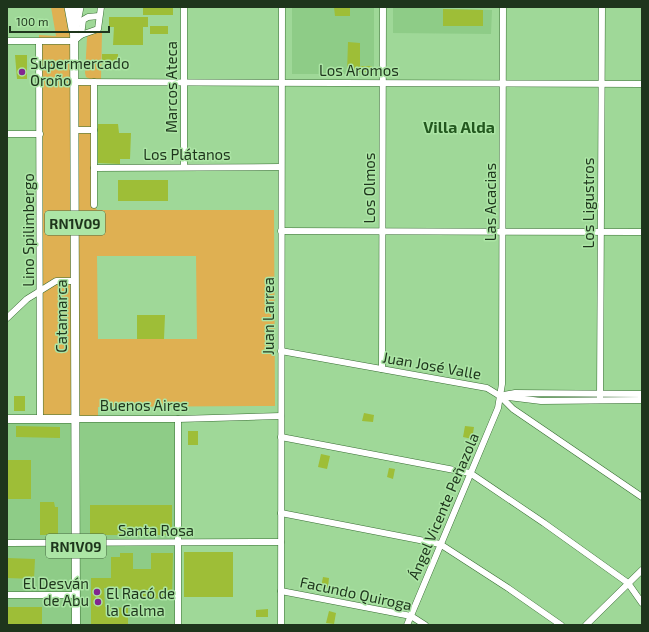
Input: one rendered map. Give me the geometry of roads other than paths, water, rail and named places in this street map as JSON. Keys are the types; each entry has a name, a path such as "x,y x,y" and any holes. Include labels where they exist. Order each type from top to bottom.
{"highway":[{"path":"69,7 76,36"},
{"path":"76,36 79,7"}],"main road":[{"name":"Catamarca","path":"74,7 76,36 76,625"},
{"name":"Buenos Aires","path":"7,419 76,419"}],"street":[{"path":"7,41 39,42 76,36 98,29 101,7"},
{"name":"Marcos Ateca","path":"184,7 184,167"},
{"name":"Juan Larrea","path":"281,625 282,7"},
{"name":"Los Olmos","path":"382,369 383,7"},
{"name":"Las Acacias","path":"500,396 502,384 503,7"},
{"name":"Los Ligustros","path":"600,397 602,7"},
{"path":"76,36 83,20 88,17 99,16"},
{"name":"Lino Spilimbergo","path":"39,42 41,289 40,419"},
{"name":"Los Aromos","path":"75,82 642,84"},
{"path":"94,82 94,205"},
{"path":"75,130 94,130"},
{"path":"7,134 40,134"},
{"name":"Los Plátanos","path":"94,168 281,167"},
{"path":"281,231 642,232"},
{"path":"7,318 41,289 56,281 75,281"},
{"name":"Juan José Valle","path":"281,351 487,388 500,396 513,409 642,497"},
{"path":"500,396 515,393 642,400"},
{"path":"600,397 642,394"},
{"name":"Ángel Vicente Peñazola","path":"407,625 498,408 500,396"},
{"name":"Buenos Aires","path":"76,419 178,419 281,416"},
{"path":"178,419 178,625"},
{"path":"281,437 470,473 544,523 628,583 642,603"},
{"path":"281,513 440,544 508,588 561,625"},
{"name":"Santa Rosa","path":"7,543 281,542"},
{"path":"586,625 642,570"},
{"name":"Facundo Quiroga","path":"281,591 411,616 425,625"},
{"path":"7,595 76,595"}],"place":[{"name":"Supermercado Oroño","path":"22,72"},
{"name":"El Desván de Abu","path":"97,592"},
{"name":"El Racó de la Calma","path":"98,602"}],"district":[{"name":"Villa Alda","path":"459,126"}]}
